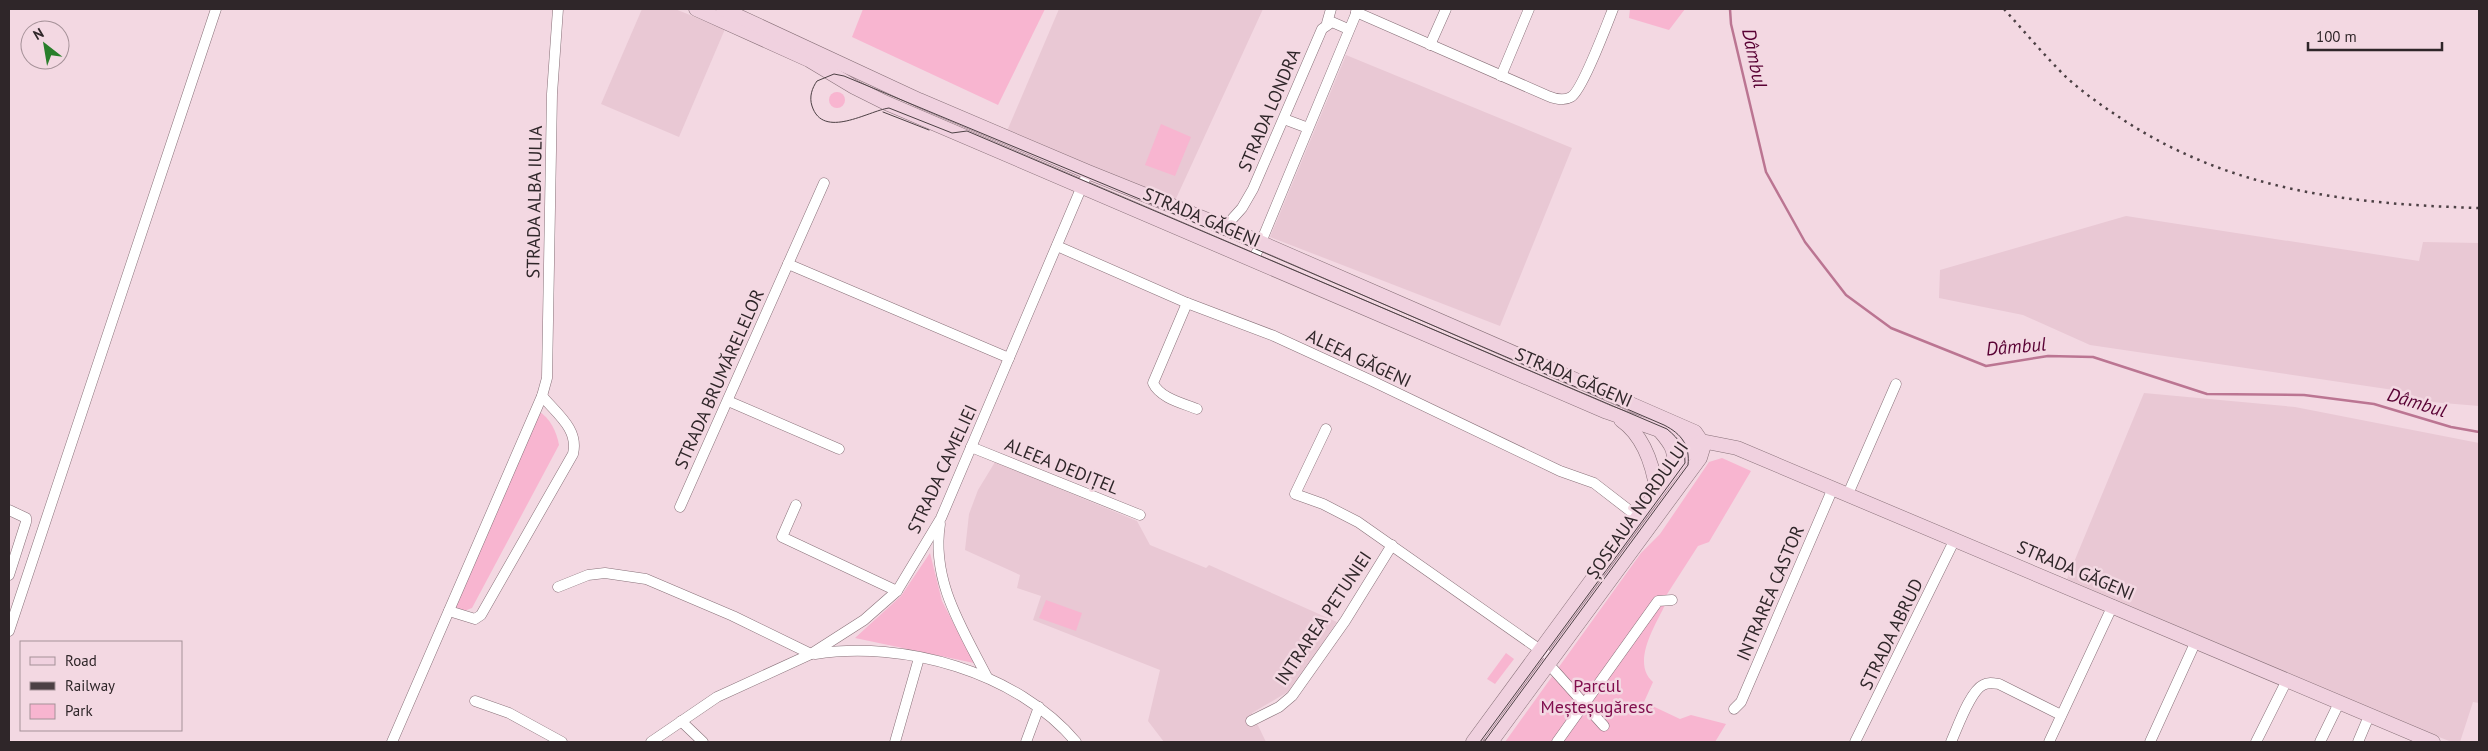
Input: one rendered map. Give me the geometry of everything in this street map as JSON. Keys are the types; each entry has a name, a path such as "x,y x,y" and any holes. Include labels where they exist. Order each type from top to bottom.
{"main road":[{"name":"STRADA GĂGENI","path":"696,9 812,55 1088,172 1225,227 1691,429 1701,440"},
{"name":"STRADA GĂGENI","path":"723,9 812,55 854,87 884,102 1607,412 1676,436 1737,448 2433,742"},
{"path":"1607,412 1623,421 1639,440 1652,464 1657,492"},
{"path":"1660,431 1672,448 1676,458 1672,472"},
{"name":"ȘOSEAUA NORDULUI","path":"1473,742 1503,700 1504,690 1530,653 1539,650 1672,472 1692,447 1701,440 1704,449 1700,458 1553,664 1491,742"}],"street":[{"path":"9,631 11,619 216,9"},
{"name":"STRADA ALBA IULIA","path":"392,742 542,396 547,378 552,94 558,9"},
{"name":"STRADA LONDRA","path":"1225,227 1242,208 1253,189 1322,29 1327,23 1331,9"},
{"path":"1430,45 1446,9"},
{"path":"1500,76 1529,9"},
{"path":"1254,260 1357,10 1500,76 1555,99 1565,100 1572,97 1581,84 1613,9"},
{"path":"1327,23 1332,22 1348,29"},
{"path":"1284,119 1308,128"},
{"name":"STRADA CAMELIEI","path":"651,742 681,721 742,685 812,654 864,620 897,591 941,518 1088,172"},
{"name":"STRADA BRUMĂRELELOR","path":"680,507 824,184"},
{"name":"ALEEA GĂGENI","path":"1057,246 1188,303 1274,336 1560,471 1583,478 1638,517"},
{"path":"788,264 1009,358"},
{"path":"1188,303 1152,383 1156,390 1164,395 1197,409"},
{"path":"1848,494 1896,384"},
{"path":"449,611 475,619 481,615 573,454 576,443 573,434 542,396"},
{"path":"728,401 839,449"},
{"name":"INTRAREA PETUNIEI","path":"1326,428 1295,494 1323,504 1358,522 1392,544 1539,650 1553,664 1604,726"},
{"name":"ALEEA DEDIȚEL","path":"971,447 1140,515"},
{"name":"INTRAREA CASTOR","path":"1734,709 1741,702 1833,488"},
{"path":"796,505 782,538 897,591"},
{"path":"9,510 26,518 9,575"},
{"path":"941,518 937,549 943,584 950,604 987,677"},
{"name":"STRADA ABRUD","path":"1855,742 1955,539"},
{"name":"INTRAREA PETUNIEI","path":"1251,721 1279,707 1292,696 1345,621 1392,544"},
{"path":"558,587 588,575 605,573 646,579 733,616 812,654 842,650 876,651 949,665 987,677 1016,691 1062,726 1076,742"},
{"path":"1557,742 1658,601 1672,600"},
{"path":"2049,742 2113,606"},
{"path":"2150,742 2196,641"},
{"path":"895,742 919,658"},
{"path":"2256,742 2287,680"},
{"path":"1951,742 1973,695 1983,685 1990,683 1999,684 2061,715"},
{"path":"475,701 509,713 547,738 562,742"},
{"path":"2320,742 2339,703"},
{"path":"1026,742 1039,707"},
{"path":"2358,742 2369,716"},
{"path":"681,721 703,742"}],"shaded area":[{"path":"642,9 675,9 725,29 679,137 601,104"},
{"path":"1059,9 1263,9 1174,203 1007,131"},
{"path":"1346,55 1572,148 1500,326 1270,237"},
{"path":"2126,216 2419,261 2423,242 2479,243 2479,406 2407,400 2407,392 2090,345 2023,315 1939,298 1940,270"},
{"path":"2144,393 2295,407 2479,443 2479,703 2473,702 2460,742 2452,742 2431,734 2067,579"},
{"path":"995,462 1137,521 1150,545 1206,568 1209,565 1337,622 1291,690 1252,713 1266,742 1164,742 1148,721 1160,670 1033,620 1041,596 1017,588 1020,575 965,550 969,514 978,490"}],"green space":[{"path":"863,9 1045,9 998,105 852,37"},
{"path":"1630,9 1685,9 1669,30 1629,18"},
{"path":"837,92 843,94 845,100 843,106 837,108 831,106 829,100 831,94"},
{"path":"1161,124 1191,137 1175,176 1145,165"},
{"path":"538,411 546,417 552,426 557,435 559,445 472,608 464,611 451,605 450,598 528,416"},
{"name":"Parcul Meșteșugăresc","path":"1722,458 1751,471 1709,542 1698,546 1662,602 1665,605 1651,634 1644,655 1644,665 1647,674 1653,682 1644,702 1680,719 1691,715 1726,724 1715,742 1505,742 1641,553 1660,534 1709,462"},
{"path":"930,553 942,601 974,663 855,638 901,596"},
{"path":"1046,600 1082,613 1076,631 1039,618"},
{"path":"1506,653 1514,659 1495,684 1487,679"}],"waterway":[{"name":"Dâmbul","path":"1730,9 1731,24 1766,172 1805,242 1846,295 1891,328 1986,366 2048,356 2093,357 2207,394 2304,395 2374,404 2451,427 2479,432"}],"tram line":[{"path":"1480,742 1685,463 1681,444 1667,429 967,131 952,133 889,108 847,121 826,121 818,116 811,103 812,93 817,81 834,74 844,76 1142,200 1664,425 1676,432 1686,446 1688,465 1484,742"},
{"path":"883,112 929,130"}],"railway":[{"path":"2004,9 2057,68 2086,94 2125,121 2167,145 2209,164 2252,179 2296,190 2386,203 2479,208"}]}
